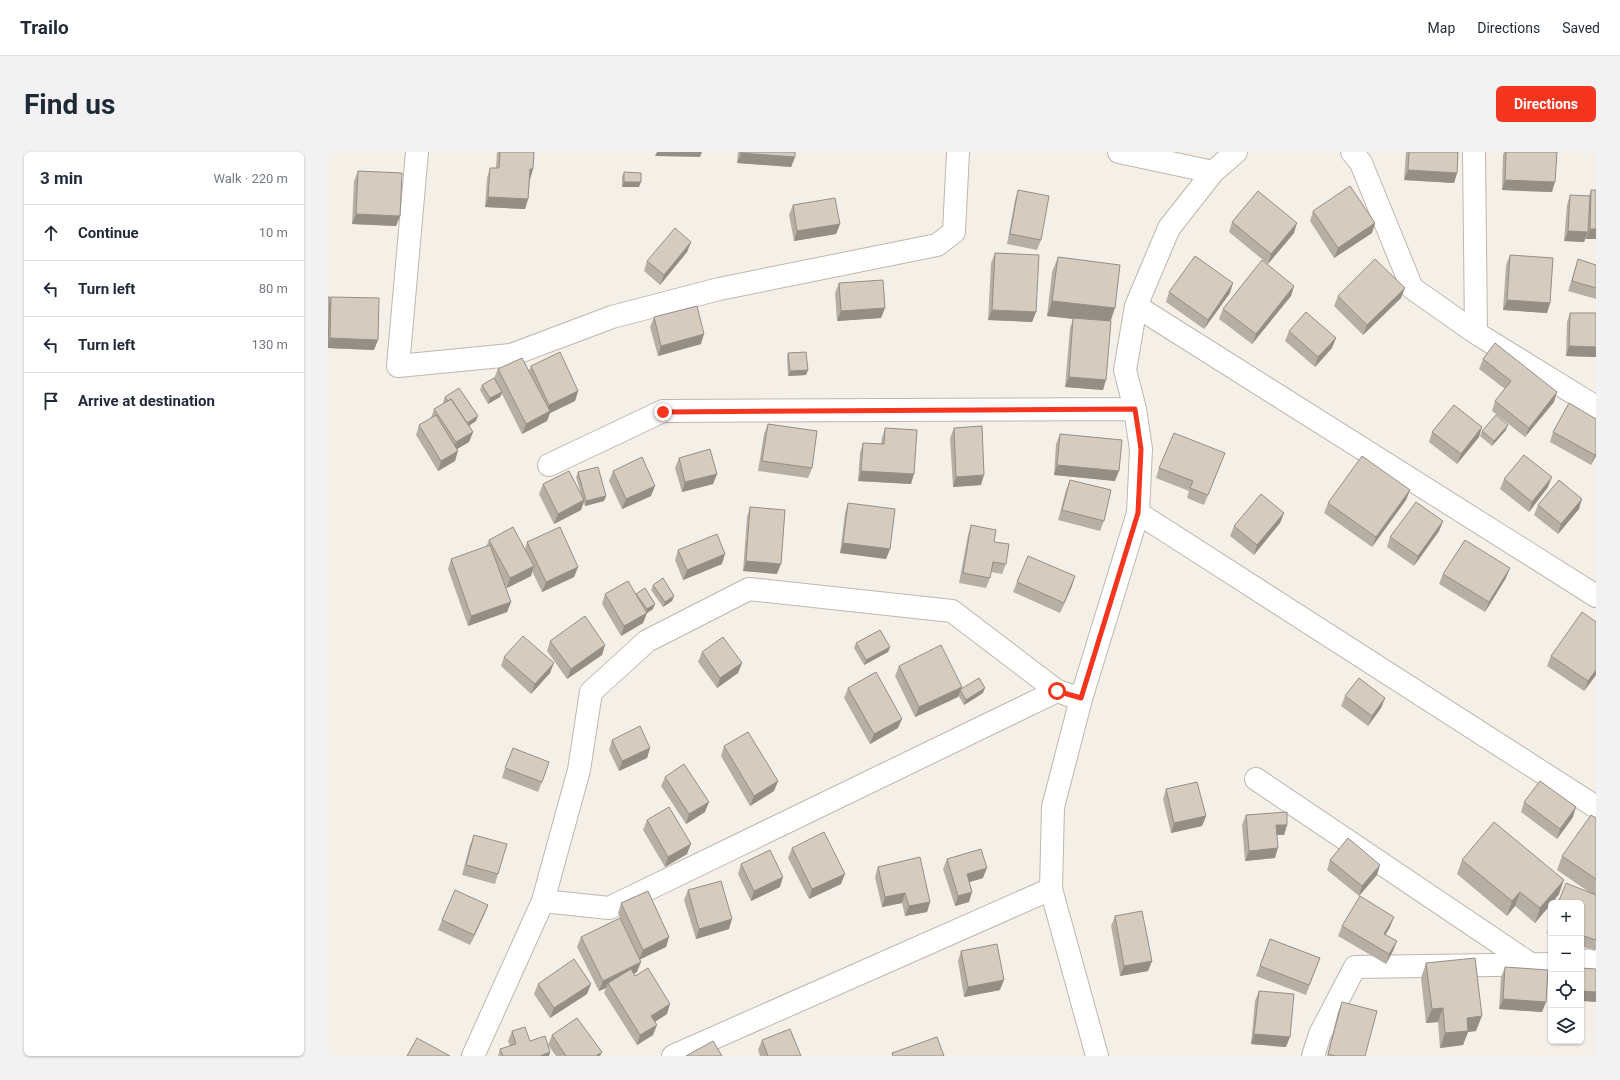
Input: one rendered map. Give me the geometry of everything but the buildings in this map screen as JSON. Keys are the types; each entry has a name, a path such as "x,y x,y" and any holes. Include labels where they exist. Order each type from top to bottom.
{"street":[{"path":"418,152 398,366 511,355 612,317 711,291 937,245 954,232 958,152"},
{"path":"1119,152 1213,172"},
{"path":"1093,1055 1051,889 1053,807 1081,698 1138,513 1141,449 1135,409 1125,370 1136,306 1169,228 1213,172 1236,152"},
{"path":"1352,152 1361,163 1412,288 1476,333 1596,407"},
{"path":"1474,152 1476,333"},
{"path":"1136,306 1596,596"},
{"path":"549,465 663,412 1135,409"},
{"path":"1138,513 1596,807"},
{"path":"473,1056 543,901 579,770 591,692 647,641 748,589 952,611 1057,691 1081,698"},
{"path":"543,901 609,908 1057,691"},
{"path":"1256,779 1542,964"},
{"path":"673,1056 1051,889"},
{"path":"1584,961 1596,960"},
{"path":"1313,1056 1320,1034 1355,967 1542,964"}],"route":[{"path":"663,412 1135,409 1141,449 1138,513 1081,698 1057,691"}]}
